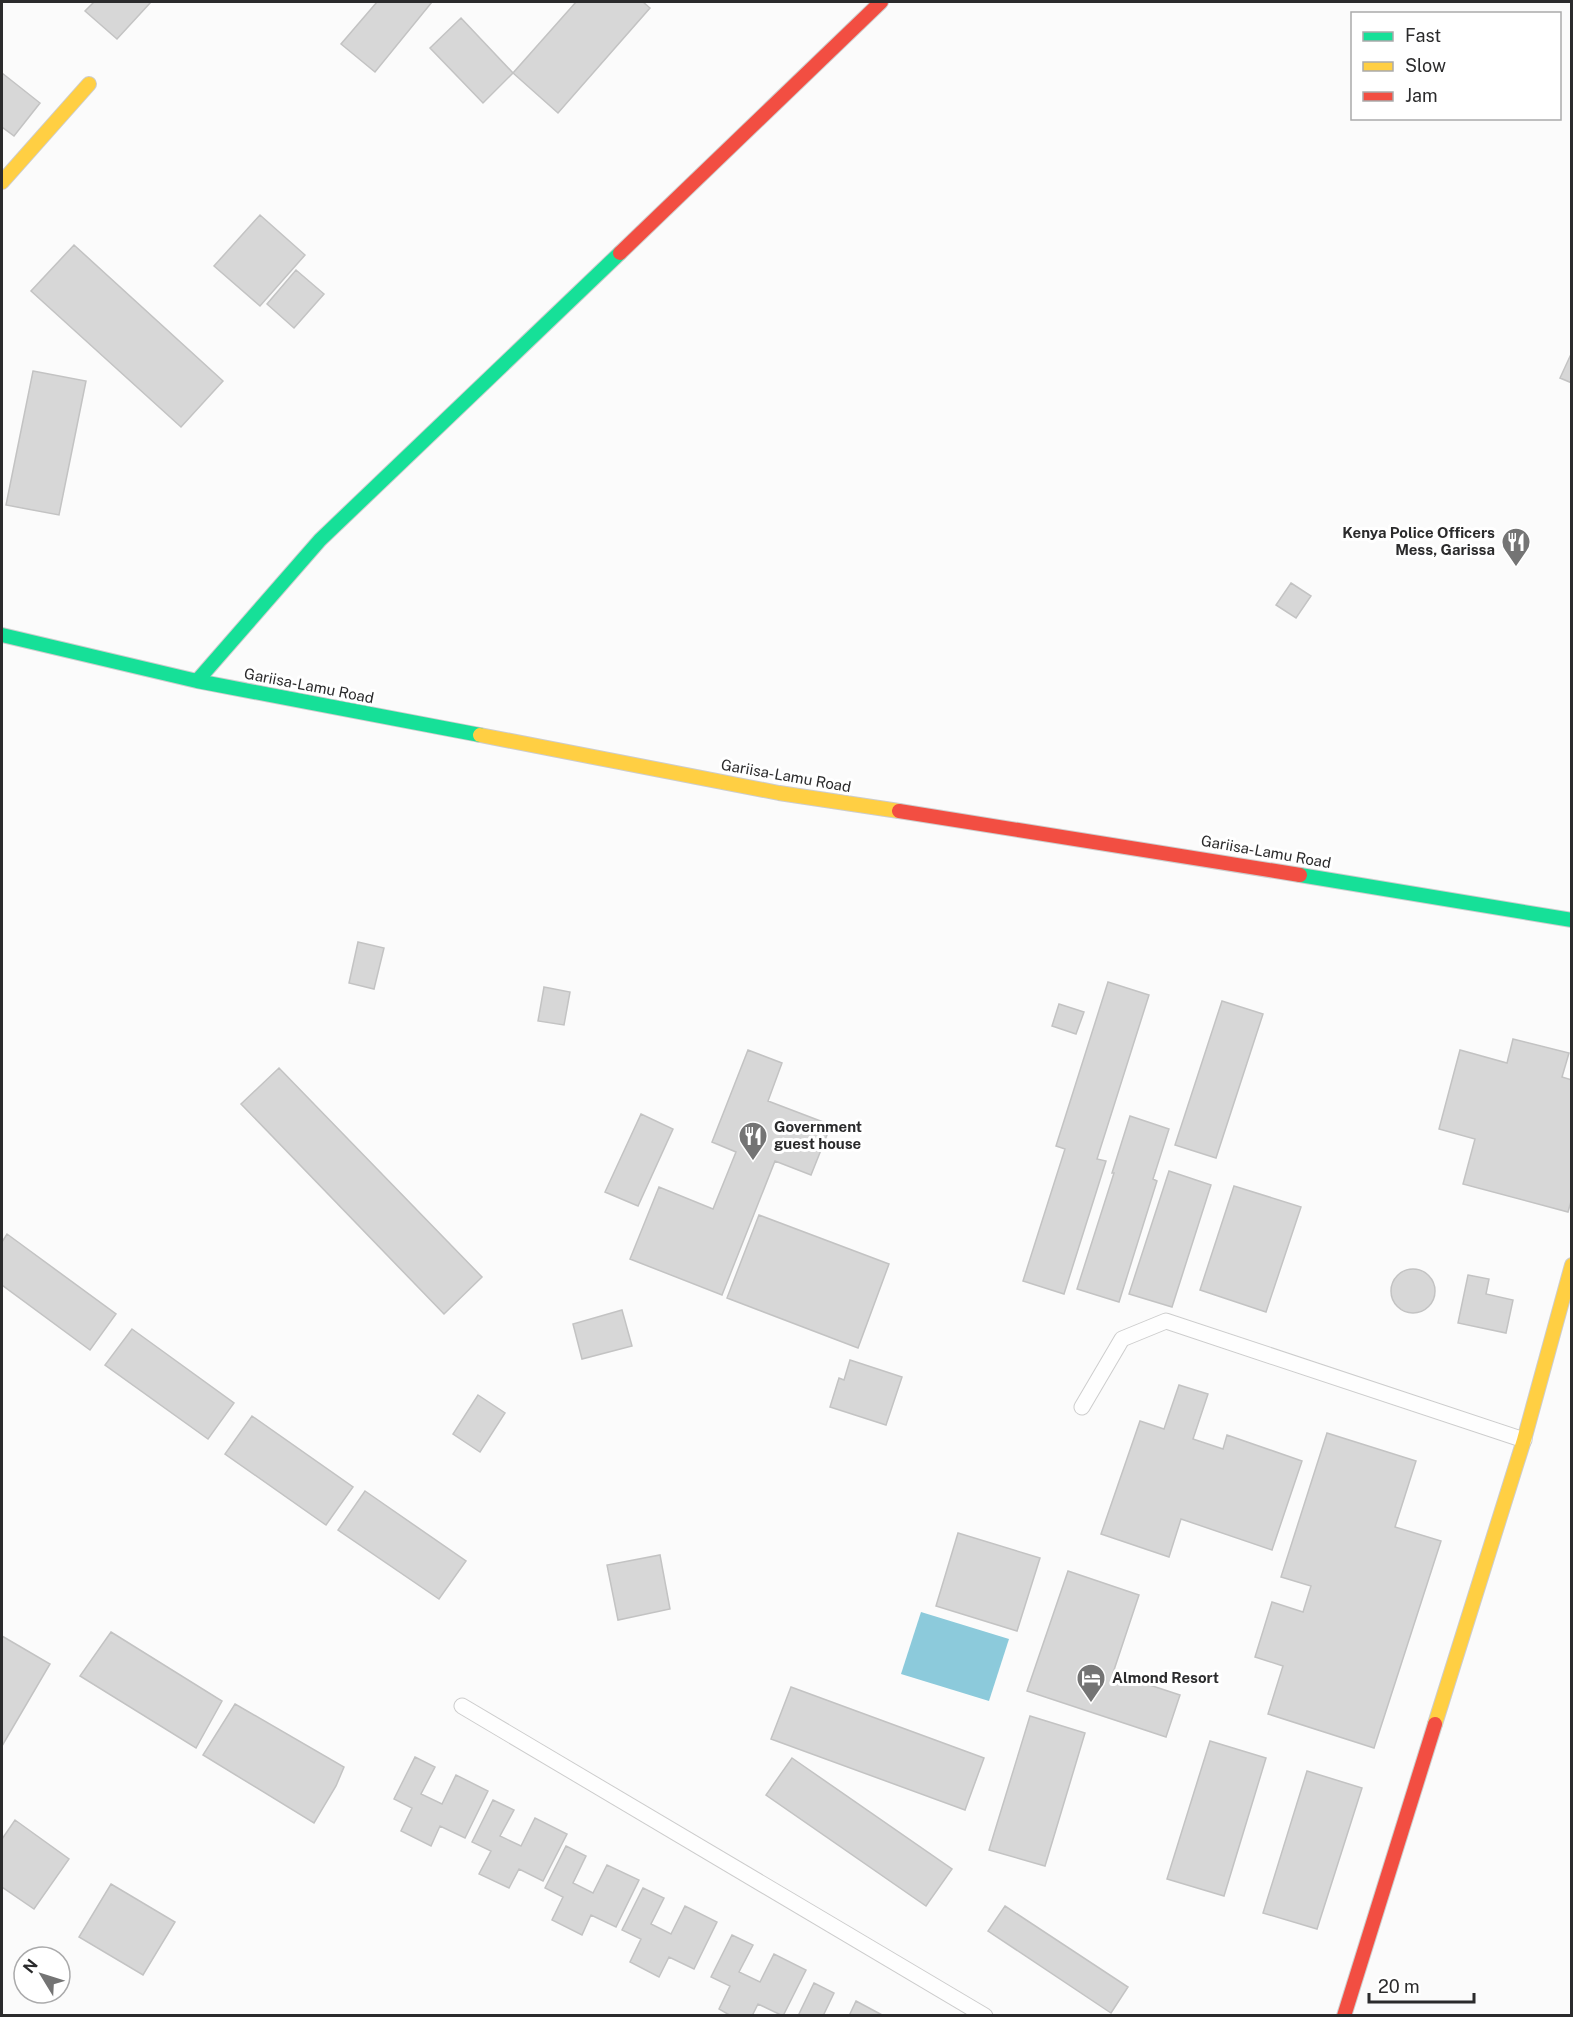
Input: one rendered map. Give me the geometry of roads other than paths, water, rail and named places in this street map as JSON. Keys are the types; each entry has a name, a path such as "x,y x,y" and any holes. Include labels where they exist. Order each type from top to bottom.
{"street":[{"path":"197,681 320,540 881,2"},
{"path":"2,182 89,84"},
{"name":"Gariisa-Lamu Road","path":"2,634 197,681 779,793 1108,843 1572,921"},
{"path":"1344,2016 1524,1440 1572,1265"}],"lane":[{"path":"1082,1407 1122,1339 1166,1321 1524,1440"},
{"path":"462,1706 985,2016"}],"water":[{"path":"921,1612 1009,1639 989,1701 901,1674"}],"place":[{"name":"Kenya Police Officers Mess, Garissa","path":"1516,568"},
{"name":"Government guest house","path":"753,1162"},
{"name":"Almond Resort","path":"1091,1704"}]}
